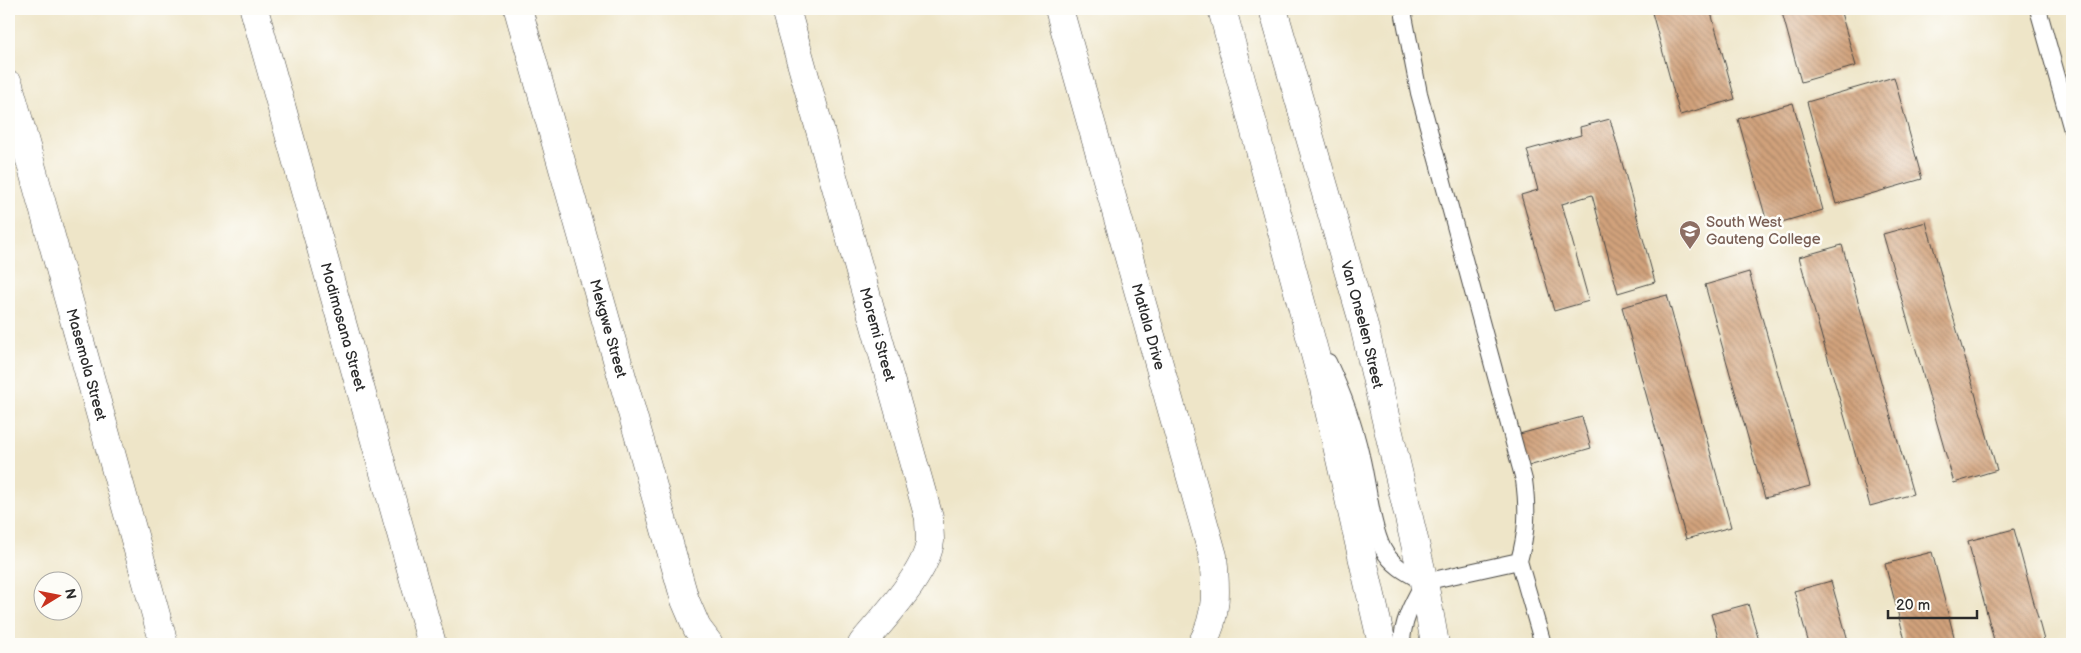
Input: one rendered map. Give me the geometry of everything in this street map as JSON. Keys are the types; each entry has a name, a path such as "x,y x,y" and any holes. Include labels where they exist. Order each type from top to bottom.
{"street":[{"name":"Modimosana Street","path":"254,9 432,644"},
{"name":"Mekgwe Street","path":"518,9 684,600 697,628 709,644"},
{"name":"Moremi Street","path":"786,9 929,518 930,542 925,559 911,583 862,644"},
{"name":"Matlala Drive","path":"1059,9 1213,556 1216,590 1214,614 1202,644"},
{"path":"1222,9 1323,384 1382,644"},
{"name":"Van Onselen Street","path":"1273,9 1363,322 1424,582 1435,644"},
{"name":"Masemola Street","path":"9,85 164,644"}],"lane":[{"path":"1404,9 1419,93 1524,480 1527,506 1526,537 1520,561 1543,644"},
{"path":"2038,9 2072,130"},
{"path":"1300,299 1347,409 1361,454 1377,529 1384,550 1403,571 1424,582 1520,561"},
{"path":"1402,644 1404,626 1409,611 1424,582"}],"building":[{"path":"1651,9 1710,9 1735,99 1680,115"},
{"path":"1781,9 1840,9 1856,66 1801,82"},
{"path":"1894,77 1922,179 1836,204 1807,102"},
{"path":"1793,103 1823,210 1768,226 1738,119"},
{"path":"1610,119 1655,282 1618,293 1592,195 1562,204 1589,301 1554,311 1521,195 1538,190 1527,150 1581,135 1580,127"},
{"path":"1926,222 1997,470 1954,483 1883,234"},
{"path":"1842,245 1913,494 1870,506 1799,257"},
{"path":"1749,272 1810,486 1765,498 1705,285"},
{"path":"1667,295 1731,527 1686,539 1622,307"},
{"path":"1582,417 1591,448 1525,467 1516,435"},
{"path":"2014,529 2045,644 1995,644 1968,541"},
{"path":"1932,552 1956,644 1906,644 1885,564"},
{"path":"1831,581 1849,644 1809,644 1794,591"},
{"path":"1748,604 1760,644 1720,644 1711,614"}],"place":[{"name":"South West Gauteng College","path":"1690,250"}]}
